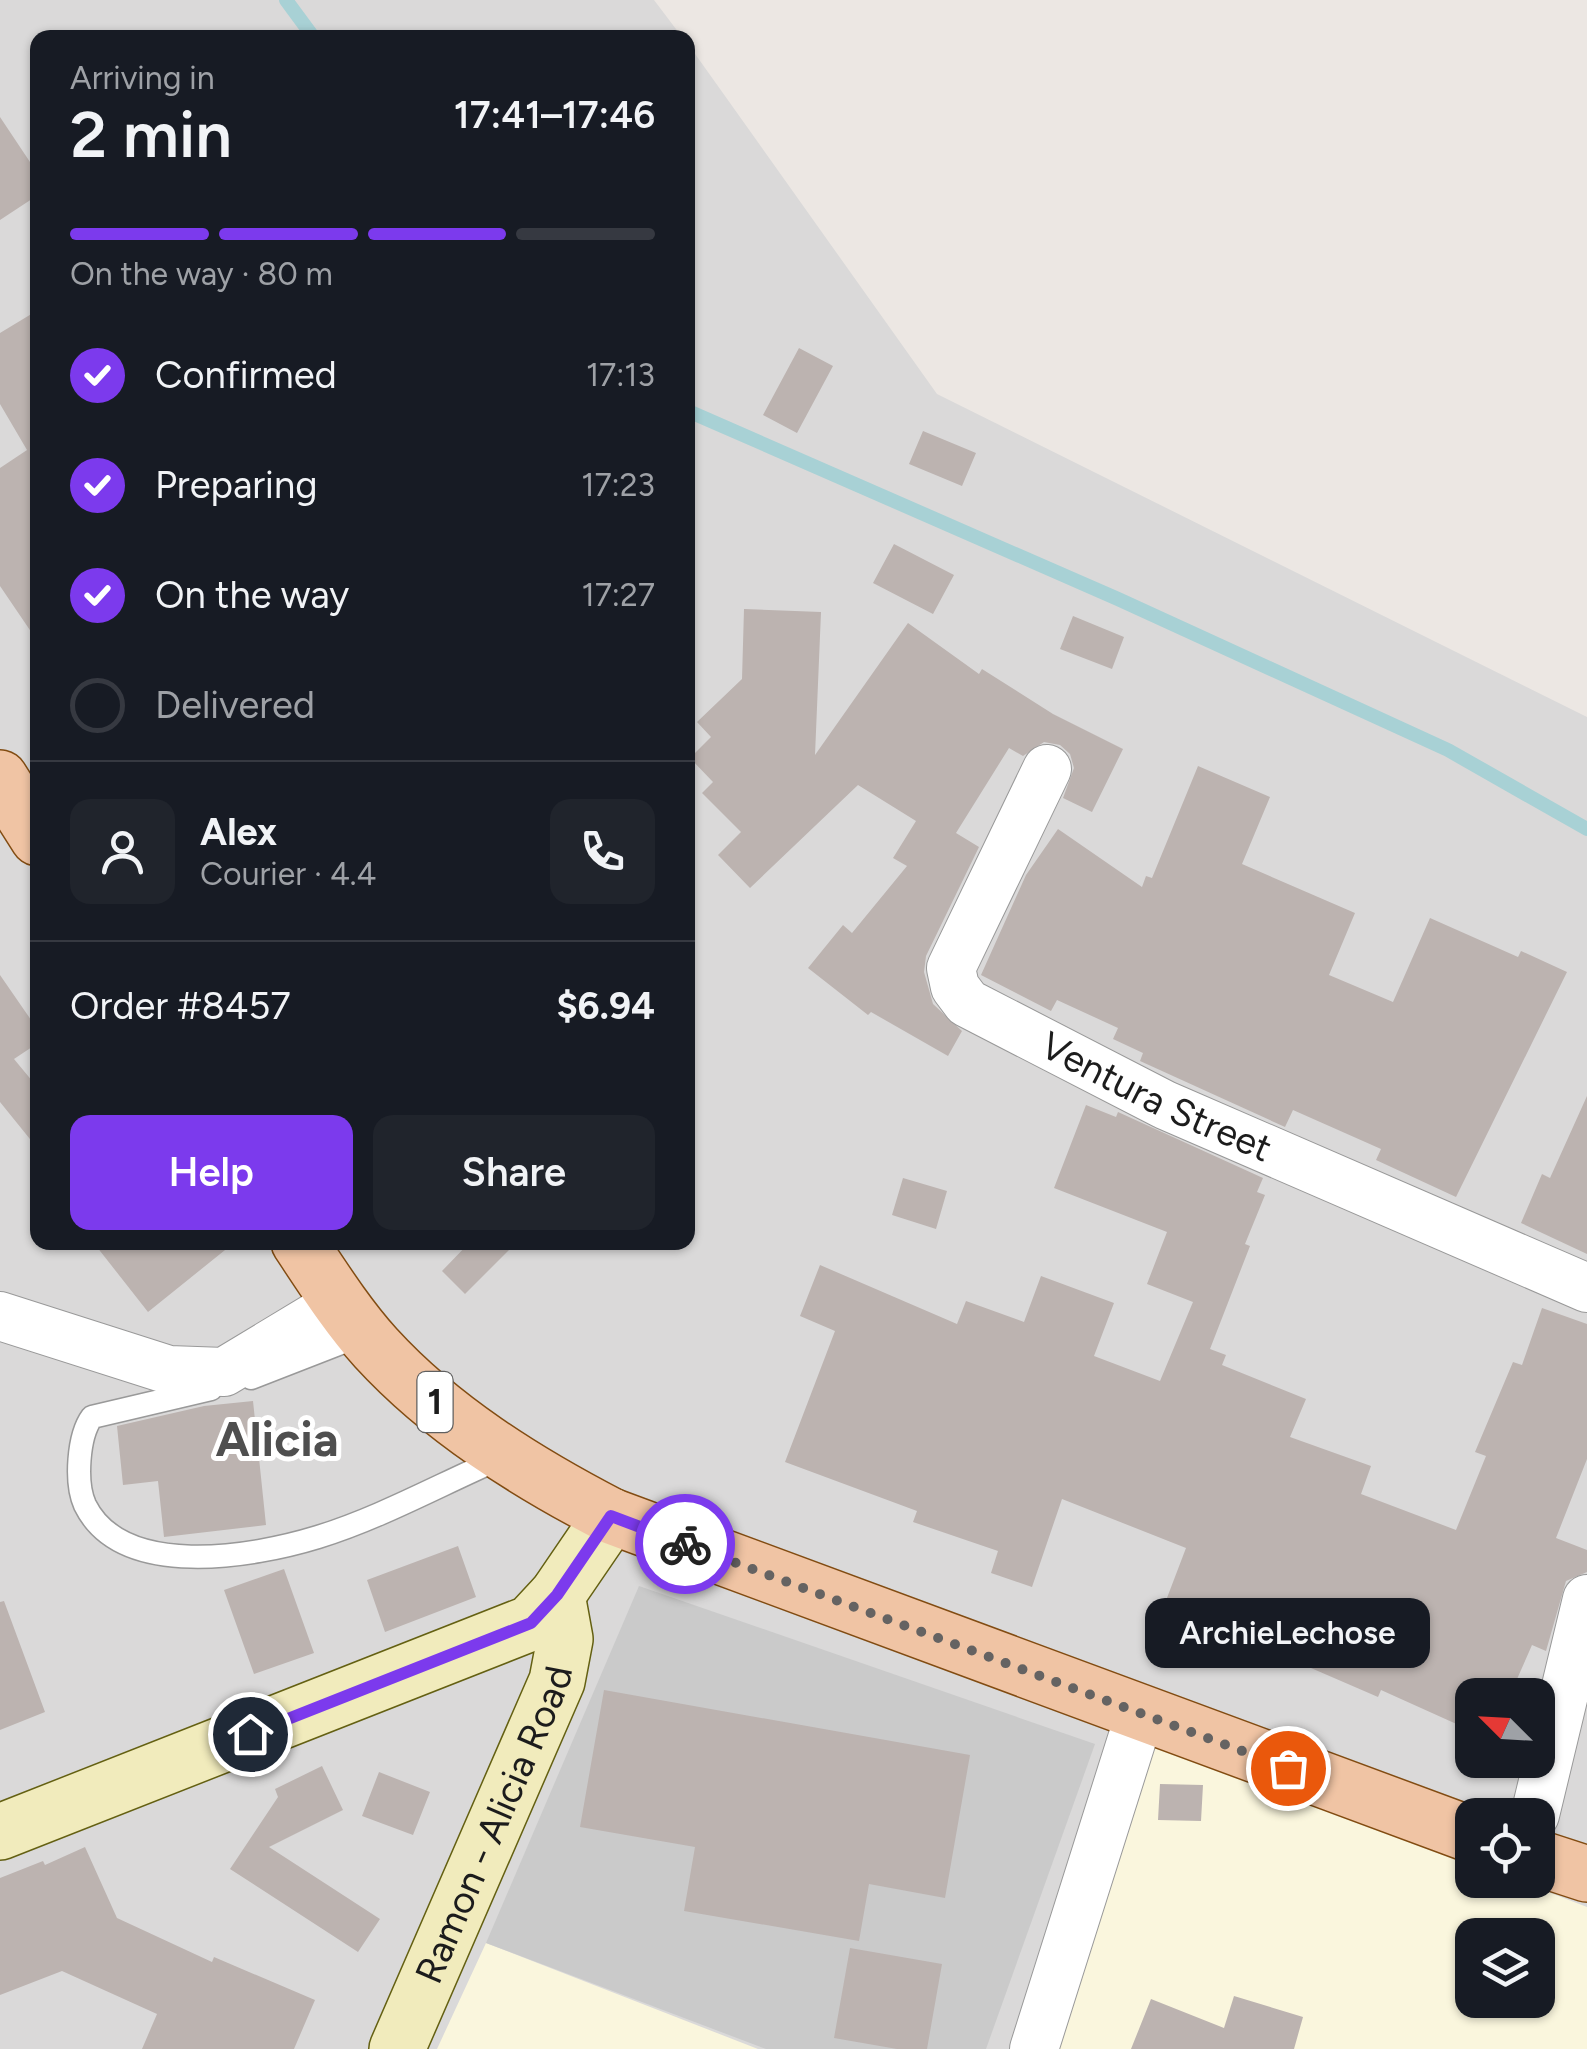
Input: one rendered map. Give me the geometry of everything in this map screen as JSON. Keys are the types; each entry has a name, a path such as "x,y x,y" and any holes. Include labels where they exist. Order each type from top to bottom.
{"main road":[{"path":"0,778 27,833"},
{"name":"1","path":"305,1250 352,1318 410,1380 506,1456 611,1516 1455,1828"},
{"path":"0,1832 531,1623 557,1595 611,1516"},
{"name":"Ramon - Alicia Road","path":"397,2049 557,1681 566,1639 557,1595"},
{"path":"1555,1864 1587,1874"}],"street":[{"name":"Ventura Street","path":"1048,769 951,968 955,987 967,1003 1165,1105 1587,1288"},
{"path":"0,1316 170,1370 224,1372 352,1318"},
{"path":"1539,1798 1587,1599"},
{"path":"1034,2049 1140,1714"}],"lane":[{"path":"352,1318 235,1384 92,1416 81,1443 83,1501 100,1530 126,1544 162,1554 217,1558 318,1537 506,1456"}],"shaded area":[{"path":"0,0 654,0 677,30 30,30 30,1250 695,1250 695,54 937,394 1587,717 1587,2049 0,2049"},
{"path":"639,1586 1095,1744 986,2049 766,2049 486,1943"},
{"path":"1150,1738 1455,1856 1455,1898 1555,1898 1555,1895 1587,1907 1587,2049 1047,2049"},
{"path":"486,1943 758,2049 437,2049"}],"building":[{"path":"0,117 30,162 30,200 0,220"},
{"path":"30,315 30,630 0,586 0,468 27,450 0,404 0,333"},
{"path":"799,348 833,366 797,433 763,415"},
{"path":"923,431 976,453 962,486 909,464"},
{"path":"894,544 954,575 933,614 873,583"},
{"path":"744,609 821,612 815,755 908,623 979,674 982,669 1053,714 1123,749 1092,812 1063,798 1074,768 1070,754 1060,745 1044,742 1023,756 1009,748 956,833 979,847 926,956 924,972 933,1004 962,1031 948,1056 871,1012 868,1015 808,968 843,925 852,933 907,866 893,858 916,821 858,785 750,888 718,855 741,832 702,793 713,782 695,763 695,753 711,737 697,722 742,679"},
{"path":"1073,616 1124,637 1112,669 1060,649"},
{"path":"1198,766 1270,797 1242,864 1355,913 1329,975 1393,1002 1430,918 1518,957 1521,951 1567,972 1456,1197 1376,1160 1381,1149 1293,1110 1285,1127 1140,1061 1143,1053 1113,1039 1118,1028 1057,1000 1051,1011 981,975 1026,875 1058,829 1142,887 1146,876 1152,878"},
{"path":"0,975 30,1018 30,1048 14,1059 30,1078 30,1139 0,1102"},
{"path":"1587,1096 1587,1254 1521,1223 1542,1174 1550,1178"},
{"path":"1086,1105 1116,1117 1118,1112 1263,1178 1257,1192 1265,1195 1245,1244 1250,1246 1210,1349 1226,1355 1222,1365 1306,1399 1290,1437 1371,1466 1361,1494 1456,1530 1486,1456 1475,1452 1513,1362 1522,1365 1542,1308 1587,1324 1587,1459 1556,1538 1587,1550 1587,1572 1566,1581 1546,1651 1532,1645 1517,1678 1455,1678 1455,1723 1381,1690 1378,1697 1304,1665 1317,1634 1230,1602 1218,1632 1162,1611 1186,1548 1062,1499 1032,1587 991,1573 998,1551 913,1522 917,1511 785,1462 835,1331 800,1316 820,1265 957,1324 966,1301 1024,1322 1041,1276 1114,1303 1094,1356 1160,1381 1193,1302 1147,1284 1167,1232 1054,1188"},
{"path":"903,1178 947,1191 936,1229 892,1215"},
{"path":"99,1250 225,1250 148,1312"},
{"path":"462,1250 509,1250 465,1294 442,1271"},
{"path":"253,1401 266,1525 164,1537 158,1481 123,1485 117,1426 204,1406"},
{"path":"458,1546 476,1597 385,1632 367,1580"},
{"path":"284,1569 314,1653 254,1674 224,1590"},
{"path":"4,1601 45,1712 0,1730 0,1602"},
{"path":"604,1690 970,1755 945,1898 869,1884 859,1941 684,1911 695,1847 580,1827"},
{"path":"322,1766 343,1810 269,1847 380,1919 358,1952 230,1869 278,1797 275,1789"},
{"path":"379,1772 430,1792 413,1835 362,1816"},
{"path":"1160,1784 1203,1785 1201,1821 1158,1820"},
{"path":"85,1847 117,1918 212,1962 214,1957 315,2000 294,2049 142,2049 157,2014 62,1971 0,1995 0,1878 43,1861 45,1865"},
{"path":"850,1948 942,1964 927,2049 897,2049 834,2038"},
{"path":"1234,1996 1303,2017 1294,2049 1131,2049 1151,1999 1224,2028"}],"waterway":[{"path":"286,0 308,30"},
{"path":"695,414 1118,599 1448,750 1587,829"}],"way so far":[{"path":"685,1544 1288,1768"}],"place":[{"name":"ArchieLechose","path":"1288,1768"}],"district":[{"name":"Alicia","path":"277,1439"}],"route":[{"path":"250,1734 531,1623 557,1595 611,1516 685,1544"}]}
